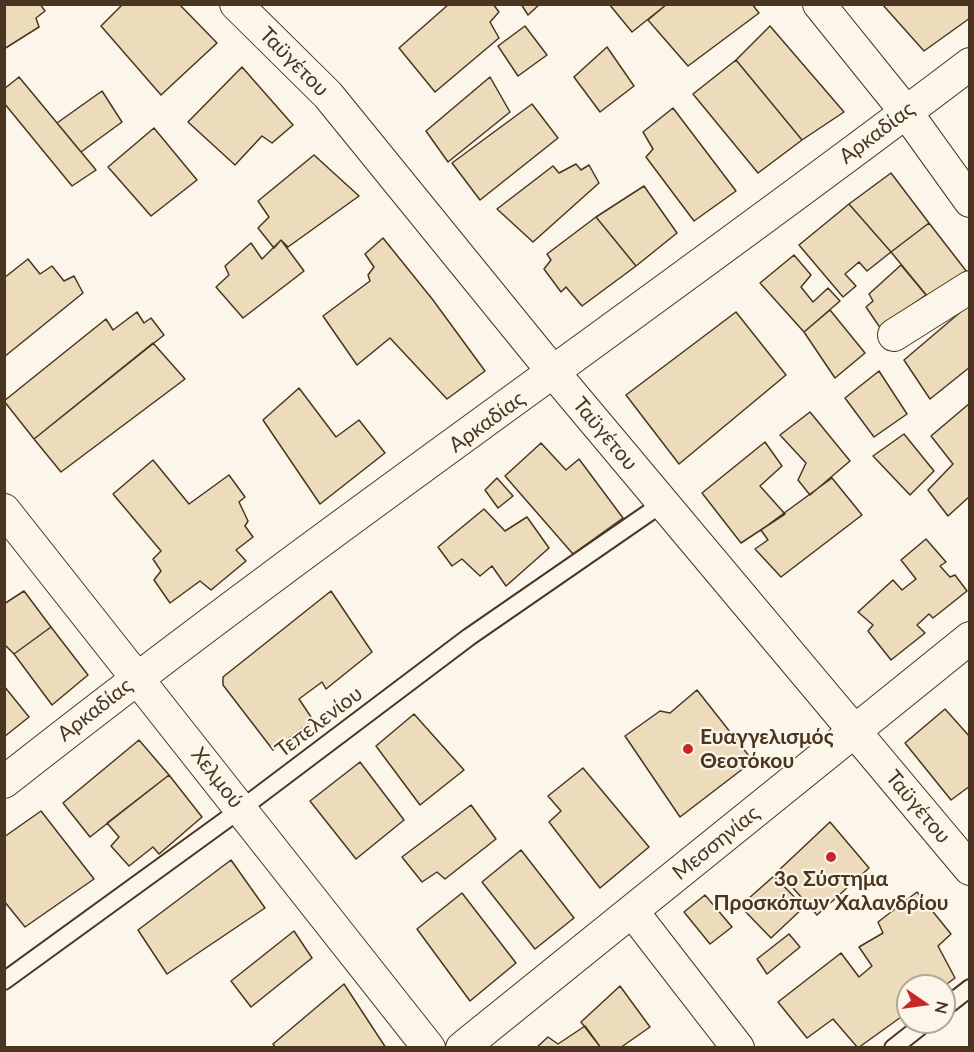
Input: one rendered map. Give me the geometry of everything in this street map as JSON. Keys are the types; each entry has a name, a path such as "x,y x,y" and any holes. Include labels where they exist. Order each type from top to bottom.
{"street":[{"name":"Ταϋγέτου","path":"237,4 328,95 554,373 969,869"},
{"path":"819,4 906,112 969,201"},
{"name":"Αρκαδίας","path":"4,782 137,677 554,373 969,64"},
{"path":"894,335 969,287"},
{"name":"Χελμού","path":"4,510 429,1047"},
{"name":"Μεσσηνίας","path":"462,1047 969,638"},
{"path":"632,911 738,1047"}],"lane":[{"name":"Τεπελενίου","path":"4,981 241,809 469,636 663,503"},
{"path":"956,998 969,988"},
{"path":"892,1047 910,1034"}],"building":[{"path":"4,4 40,4 45,11 36,18 39,27 4,49"},
{"path":"123,4 179,4 217,43 161,95 101,26"},
{"path":"449,4 493,4 499,12 490,22 499,38 435,92 399,48"},
{"path":"521,4 540,4 528,15"},
{"path":"609,4 667,4 632,32"},
{"path":"667,4 752,4 759,13 688,66 648,20"},
{"path":"882,4 970,4 970,18 924,51"},
{"path":"525,26 547,55 518,76 498,46"},
{"path":"770,26 844,112 802,140 736,60"},
{"path":"607,47 634,86 600,112 574,77"},
{"path":"736,60 802,140 758,173 693,94"},
{"path":"242,67 293,125 272,143 262,136 235,165 188,122"},
{"path":"19,77 96,170 72,186 4,103 4,89"},
{"path":"490,77 510,112 448,162 426,131"},
{"path":"102,91 122,122 81,152 57,123"},
{"path":"532,104 558,138 480,200 452,163"},
{"path":"673,108 736,191 694,221 646,157 653,149 643,132"},
{"path":"154,128 197,180 151,216 108,167"},
{"path":"314,155 359,196 288,247 281,240 274,248 258,228 269,217 258,201"},
{"path":"576,164 581,170 589,165 599,183 533,242 497,209 553,166 559,173"},
{"path":"891,173 929,223 891,252 849,204"},
{"path":"644,186 677,233 636,266 596,217"},
{"path":"849,204 891,252 867,271 859,262 845,274 856,286 843,297 799,245"},
{"path":"596,217 636,266 582,306 566,287 561,292 544,269 551,260 547,254"},
{"path":"929,223 967,272 932,302 891,252"},
{"path":"383,238 433,300 485,371 447,399 390,338 357,365 323,316 370,281 368,275 374,267 365,254"},
{"path":"281,240 304,271 243,318 216,287 229,275 225,266 251,243 262,259"},
{"path":"794,255 811,275 801,287 813,302 828,288 840,301 804,332 760,283"},
{"path":"28,259 40,274 52,266 64,281 74,276 83,293 4,357 4,278"},
{"path":"901,265 926,295 903,311 883,332 866,307 873,301 869,294"},
{"path":"970,304 970,367 930,399 904,360"},
{"path":"830,310 865,353 835,378 804,332"},
{"path":"137,312 144,323 151,318 164,335 34,439 4,401 106,319 113,330"},
{"path":"736,312 786,375 679,464 626,395"},
{"path":"153,343 185,379 61,472 34,439"},
{"path":"879,371 907,414 874,437 845,398"},
{"path":"299,388 336,437 359,420 385,453 320,504 263,420"},
{"path":"970,403 970,496 948,516 928,490 953,464 931,436"},
{"path":"810,412 850,461 810,495 798,480 806,463 780,435"},
{"path":"904,434 934,471 910,495 873,456"},
{"path":"765,442 782,466 760,486 785,514 741,543 702,493"},
{"path":"541,443 566,470 579,459 623,518 573,554 505,476"},
{"path":"153,460 189,504 229,475 245,497 239,502 248,521 245,526 253,537 236,550 246,561 211,590 200,581 170,603 154,580 161,571 153,559 161,551 113,494"},
{"path":"497,478 513,496 498,508 485,490"},
{"path":"832,478 862,515 781,577 755,549 768,540 761,530"},
{"path":"484,509 505,531 527,517 549,548 506,586 492,566 480,576 462,559 452,566 438,547"},
{"path":"926,539 946,562 940,566 950,577 955,575 967,591 933,618 929,614 917,625 925,633 891,660 868,631 873,625 858,612 893,580 902,590 916,579 901,560"},
{"path":"24,591 51,627 14,654 4,644 4,604"},
{"path":"331,591 372,652 326,689 322,682 299,699 313,720 273,750 223,685 223,677"},
{"path":"51,627 88,675 52,705 14,654"},
{"path":"4,686 29,717 4,737"},
{"name":"Ευαγγελισμός Θεοτόκου","path":"697,690 753,761 680,817 625,736 660,711 670,713"},
{"path":"945,709 970,737 970,786 951,800 905,743"},
{"path":"414,714 464,770 420,805 376,746"},
{"path":"139,740 169,775 90,837 63,803"},
{"path":"360,762 404,820 356,859 310,801"},
{"path":"583,768 649,847 600,888 549,822 561,811 548,796"},
{"path":"169,775 202,817 159,854 153,847 129,866 111,846 119,837 107,823"},
{"path":"471,805 496,839 445,879 437,872 422,882 402,857"},
{"path":"41,811 94,879 25,927 4,901 4,837"},
{"path":"830,822 869,868 817,915 778,871"},
{"path":"521,850 574,918 535,949 482,882"},
{"path":"231,860 265,908 167,974 138,930"},
{"path":"774,876 804,907 771,938 740,906"},
{"path":"917,892 951,934 938,946 953,974 896,974 896,1021 858,1048 833,1019 807,1038 778,1002 841,953 859,977 872,966 859,947 883,933 878,922"},
{"path":"462,893 516,963 470,1001 417,929"},
{"path":"705,895 732,927 710,944 684,912"},
{"path":"294,931 312,958 251,1007 231,981"},
{"path":"789,934 800,947 767,974 757,959"},
{"path":"344,984 386,1048 276,1048 273,1044"},
{"path":"620,986 650,1027 620,1048 601,1048 581,1022"},
{"path":"585,1026 601,1048 536,1048 548,1037 558,1044"}],"place":[{"name":"Ευαγγελισμός Θεοτόκου","path":"688,749"},
{"name":"3ο Σύστημα Προσκόπων Χαλανδρίου","path":"831,857"}]}
